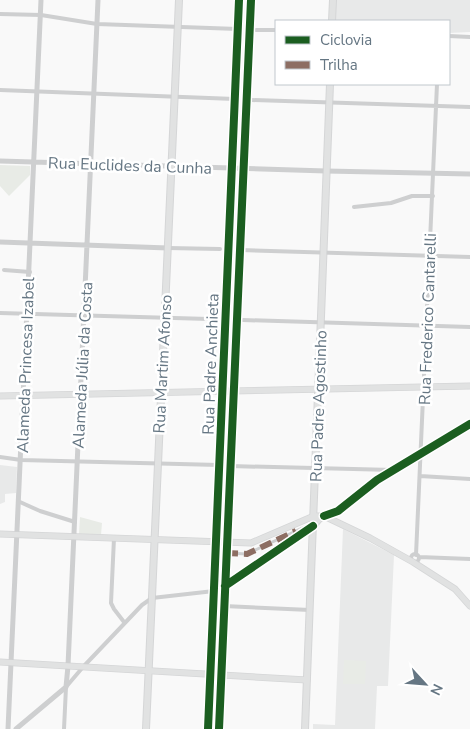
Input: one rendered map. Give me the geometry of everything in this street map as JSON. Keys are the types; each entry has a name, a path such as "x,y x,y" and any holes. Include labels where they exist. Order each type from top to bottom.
{"main road":[{"name":"Rua Martim Afonso","path":"146,729 179,0"},
{"path":"332,0 332,20"},
{"name":"Rua Padre Agostinho","path":"305,729 330,85"},
{"path":"0,396 470,386"},
{"path":"314,522 338,511 393,470 470,424"},
{"path":"0,534 254,542 317,521 324,516"},
{"path":"324,516 370,538 413,562 455,589 470,606"},
{"path":"0,662 307,680"}],"street":[{"name":"Alameda Princesa Izabel","path":"9,727 41,0"},
{"name":"Alameda Júlia da Costa","path":"64,729 78,462 98,0"},
{"name":"Rua Padre Anchieta","path":"208,729 239,0"},
{"name":"Rua Padre Anchieta","path":"219,729 251,0"},
{"path":"0,14 41,15 97,24 238,29"},
{"path":"256,30 275,30"},
{"path":"450,36 470,37"},
{"name":"Rua Frederico Cantarelli","path":"413,562 412,557 418,556 438,85"},
{"path":"0,90 235,99"},
{"path":"252,100 470,108"},
{"name":"Rua Euclides da Cunha","path":"0,161 326,172 470,174"},
{"path":"231,194 242,194"},
{"path":"354,207 391,203 410,197 433,196"},
{"path":"0,242 220,249"},
{"path":"240,250 470,257"},
{"path":"4,270 30,272"},
{"path":"0,313 209,319"},
{"path":"243,320 470,327"},
{"path":"0,457 21,460 219,465"},
{"path":"230,466 393,470"},
{"path":"420,476 470,479"},
{"path":"20,502 40,512 75,522"},
{"path":"226,553 247,554 314,522"},
{"path":"225,586 314,522"},
{"path":"114,538 111,603 124,622"},
{"path":"418,556 470,559"},
{"path":"9,727 17,728 66,687 124,622 152,598 214,591"},
{"path":"224,606 310,610"}],"shaded area":[{"path":"336,0 470,0 470,32 450,33 450,20 335,20"},
{"path":"0,165 30,166 30,175 9,196 0,186"},
{"path":"0,465 17,467 16,493 5,494 5,502 0,504"},
{"path":"80,517 102,523 101,535 79,534"},
{"path":"343,529 394,555 388,686 377,686 375,729 313,729 313,724 335,725"},
{"path":"344,660 366,661 365,684 343,684"}],"marked path":[{"path":"226,553 247,554 296,531"}],"cycle path":[{"path":"208,729 239,0"},
{"path":"219,729 251,0"},
{"path":"324,516 338,511 377,480 470,424"},
{"path":"225,586 313,526"}]}
